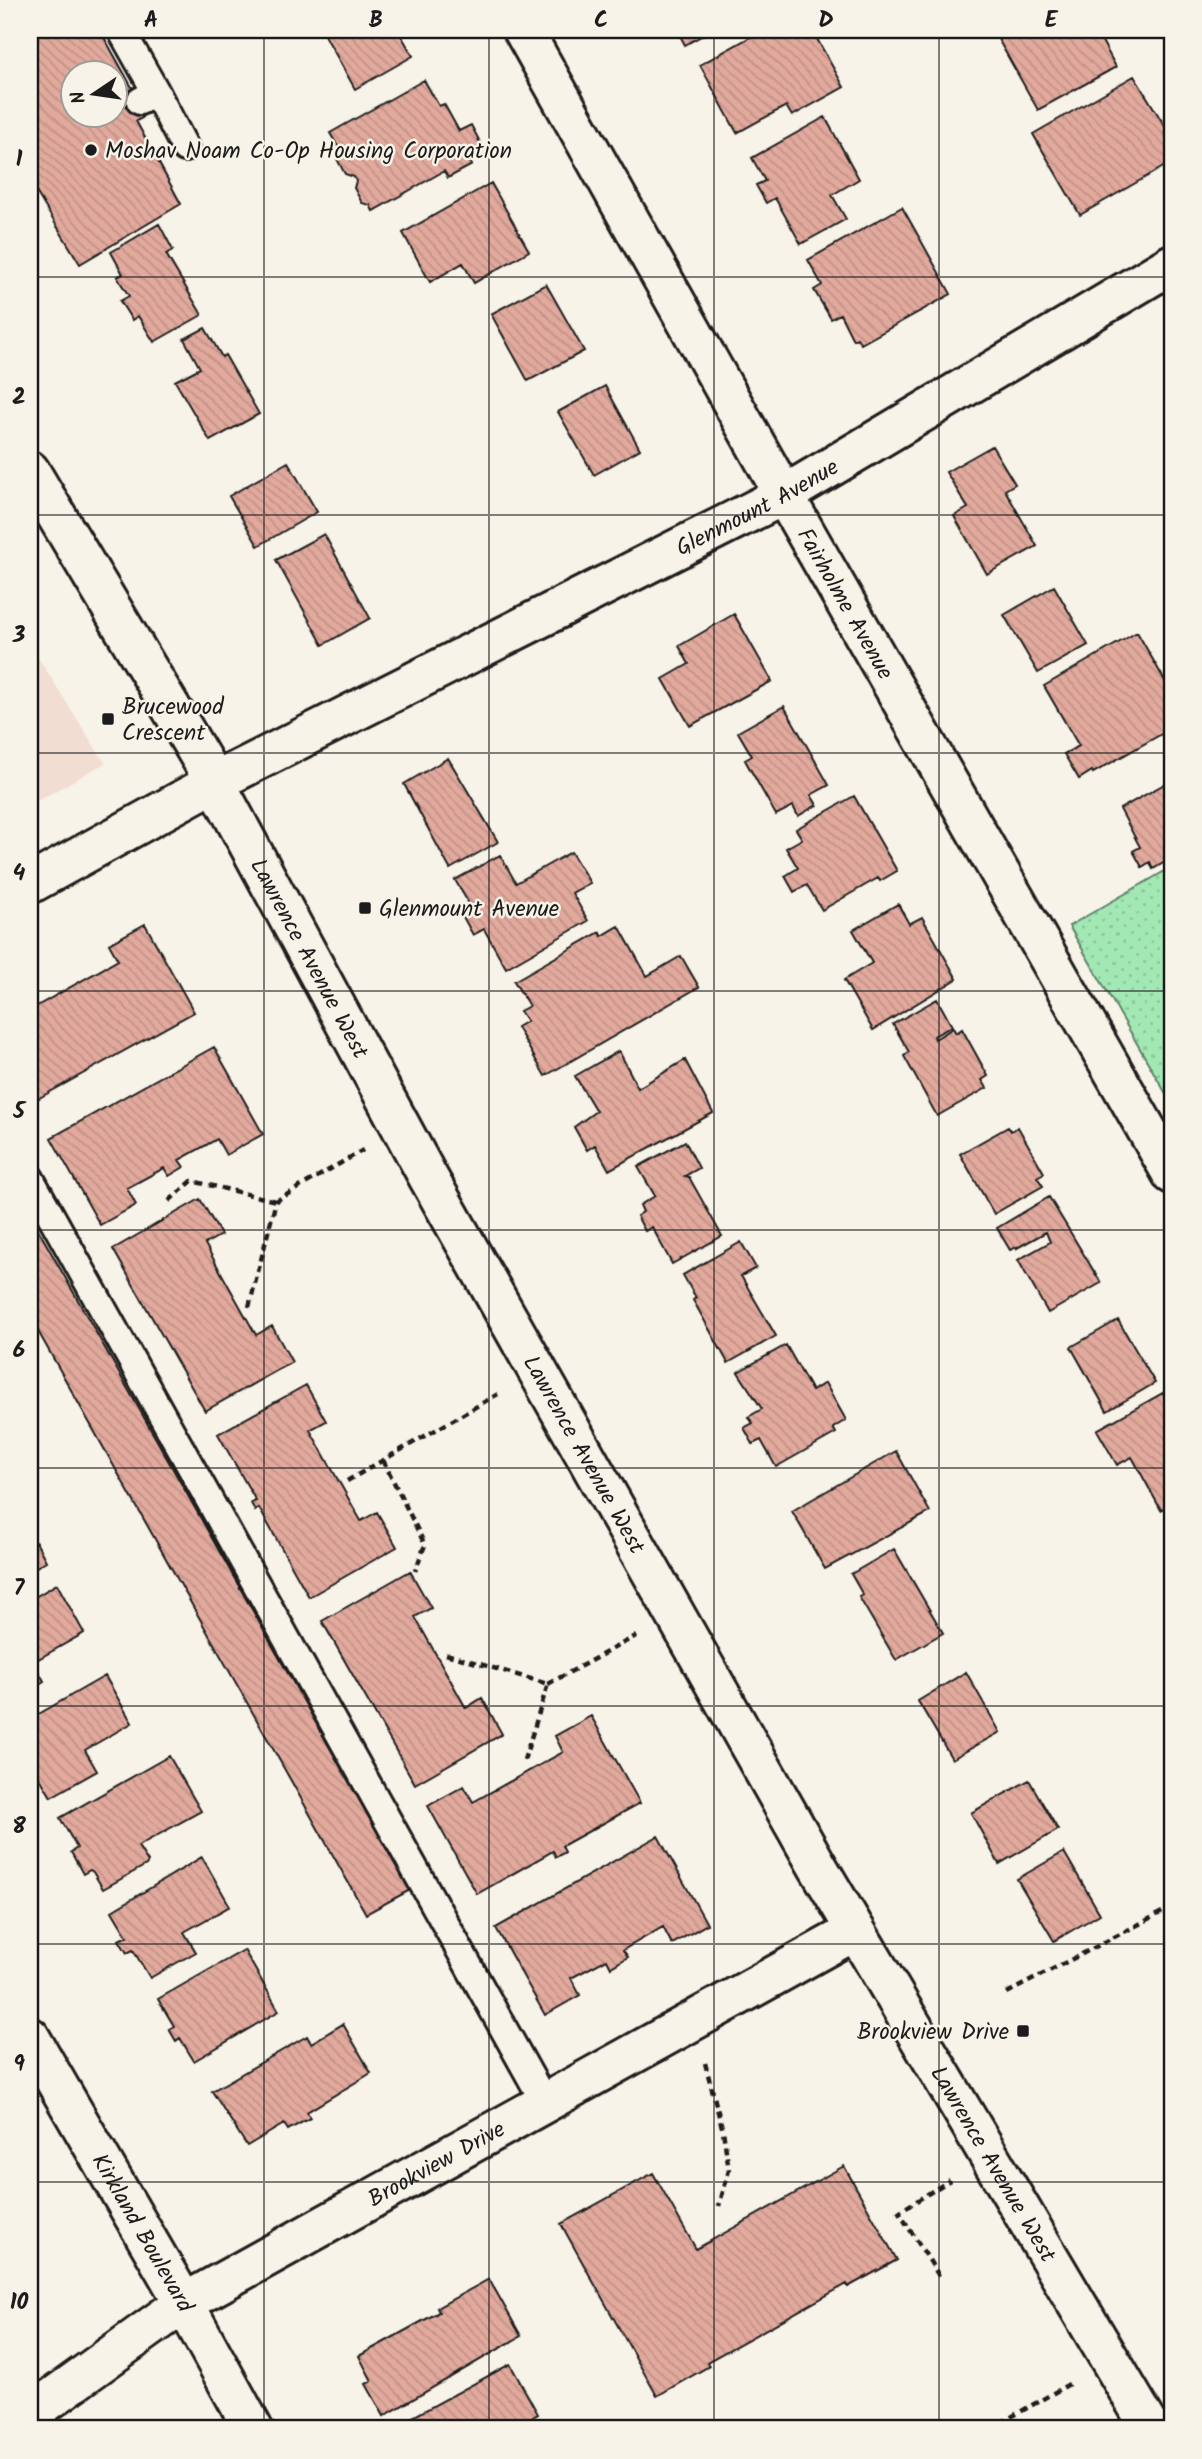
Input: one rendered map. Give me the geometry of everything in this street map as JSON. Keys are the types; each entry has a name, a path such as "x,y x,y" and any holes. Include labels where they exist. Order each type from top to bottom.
{"street":[{"name":"Fairholme Avenue","path":"523,30 784,495 1172,1174"},
{"name":"Glenmount Avenue","path":"215,782 784,495 1172,264"},
{"name":"Lawrence Avenue West","path":"30,471 215,782 401,1128 855,1931 1151,2429"},
{"path":"30,884 215,782"},
{"name":"Brookview Drive","path":"30,2414 184,2303 855,1931"},
{"name":"Kirkland Boulevard","path":"30,2037 184,2303 253,2429"}],"lane":[{"path":"121,30 148,97 186,148"},
{"path":"30,1178 545,2103"}],"path":[{"path":"169,1201 192,1181 276,1201 401,1128"},
{"path":"249,1307 276,1201"},
{"path":"347,1481 538,1371"},
{"path":"383,1460 425,1545 415,1571"},
{"path":"524,1760 548,1684 676,1615"},
{"path":"446,1654 548,1684"},
{"path":"1007,1993 1172,1907"},
{"path":"694,2020 723,2131 729,2169 719,2206"},
{"path":"939,2276 899,2212 990,2156"},
{"path":"990,2429 1111,2360"}],"shaded area":[{"path":"30,645 105,763 30,805"}],"green space":[{"path":"1172,867 1172,1104 1069,926"}],"building":[{"name":"Moshav Noam Co-Op Housing Corporation","path":"30,30 100,30 117,60 60,60 60,130 130,130 130,84 144,109 142,118 136,121 181,204 80,264 30,182"},
{"path":"322,30 398,30 413,56 355,89"},
{"path":"677,30 712,30 685,45"},
{"path":"763,30 812,30 844,87 792,116 786,106 737,133 700,65"},
{"path":"993,30 1096,30 1116,67 1038,110"},
{"path":"1134,76 1168,131 1165,132 1172,144 1172,162 1080,215 1033,134"},
{"path":"424,80 439,106 444,104 459,131 471,125 482,146 472,152 474,155 469,158 472,165 448,178 444,171 373,211 370,205 362,203 354,188 354,177 345,174 337,159 340,150 330,133"},
{"path":"825,117 859,179 832,195 846,219 801,244 775,198 766,203 756,185 765,181 752,158"},
{"path":"491,183 529,251 474,283 463,263 430,282 403,233"},
{"path":"902,207 951,294 861,344 857,338 853,340 840,314 831,319 814,290 822,285 808,260"},
{"path":"159,224 173,250 166,254 202,315 154,342 138,316 132,320 120,301 129,296 117,277 123,274 111,252"},
{"path":"546,284 584,351 528,381 491,314"},
{"path":"205,328 222,357 225,355 259,414 210,441 175,381 200,368 184,339"},
{"path":"605,386 640,449 594,475 558,412"},
{"path":"992,446 1015,484 1005,490 1037,546 987,574 954,516 968,508 946,472"},
{"path":"288,462 317,512 258,546 229,496"},
{"path":"324,534 370,618 323,645 276,560"},
{"path":"1054,586 1088,645 1038,673 1004,615"},
{"path":"734,614 772,681 690,726 663,679 689,664 679,646"},
{"path":"1137,632 1172,693 1172,728 1079,779 1064,754 1079,746 1044,686"},
{"path":"784,706 829,785 811,795 817,805 798,816 793,806 776,815 745,760 752,756 738,732"},
{"path":"448,758 498,842 450,869 404,784"},
{"path":"1168,782 1172,789 1172,858 1153,869 1150,862 1142,867 1133,851 1140,847 1120,809"},
{"path":"854,796 897,871 880,881 878,878 822,910 807,885 794,892 785,876 798,868 786,848 802,839 796,829"},
{"path":"571,852 590,883 572,893 588,921 506,968 484,929 473,935 461,913 472,909 455,880 500,855 516,883"},
{"path":"898,904 909,924 922,917 957,979 873,1030 844,980 872,963 853,930"},
{"path":"145,924 194,1012 32,1102 30,1010 118,960 109,944"},
{"path":"619,926 647,976 681,956 699,987 545,1076 517,1027 527,1021 520,1011 529,1006 514,981 600,932 602,936"},
{"path":"937,999 952,1026 934,1036 935,1039 953,1028 956,1033 962,1029 988,1076 982,1080 987,1088 937,1116 904,1056 909,1052 893,1024"},
{"path":"214,1047 263,1134 226,1155 217,1139 179,1160 184,1167 169,1176 164,1168 127,1188 136,1205 100,1225 51,1138"},
{"path":"619,1051 638,1088 685,1060 713,1113 609,1170 595,1145 587,1150 574,1127 596,1111 575,1076"},
{"path":"1008,1127 1011,1131 1018,1127 1044,1173 1037,1177 1043,1186 994,1214 960,1154"},
{"path":"685,1141 699,1168 685,1176 689,1177 722,1236 672,1264 652,1227 645,1231 637,1216 643,1212 640,1205 655,1196 638,1167"},
{"path":"1049,1197 1101,1283 1048,1313 1018,1260 1050,1242 1046,1232 1010,1250 997,1228"},
{"path":"200,1199 221,1235 205,1244 256,1335 272,1326 292,1362 205,1411 113,1249"},
{"path":"30,1215 410,1890 366,1914 30,1317"},
{"path":"741,1242 756,1268 741,1276 776,1336 728,1363 693,1300 696,1298 683,1275"},
{"path":"1118,1320 1155,1383 1107,1411 1071,1347"},
{"path":"786,1345 812,1391 825,1383 846,1420 833,1428 836,1433 776,1467 761,1440 753,1444 744,1428 753,1423 748,1417 762,1409 738,1372"},
{"path":"306,1385 326,1421 310,1430 361,1521 377,1512 397,1547 309,1597 259,1508 255,1511 251,1503 256,1501 218,1434"},
{"path":"1163,1393 1172,1411 1172,1503 1161,1510 1132,1457 1117,1465 1097,1430"},
{"path":"896,1451 930,1512 825,1569 792,1511"},
{"path":"30,1542 31,1545 36,1542 46,1561 30,1571"},
{"path":"894,1549 943,1633 896,1660 859,1597 863,1595 851,1574"},
{"path":"410,1571 431,1608 415,1617 466,1708 482,1698 502,1734 415,1784 322,1621"},
{"path":"57,1584 84,1633 33,1662 44,1681 30,1690 30,1600"},
{"path":"966,1672 1000,1732 952,1759 918,1701"},
{"path":"105,1676 132,1723 85,1750 97,1771 51,1797 30,1761 30,1719"},
{"path":"591,1716 640,1803 562,1846 565,1852 556,1857 553,1851 477,1894 428,1806 464,1786 473,1802 563,1752 555,1736"},
{"path":"169,1756 201,1811 138,1846 148,1862 146,1865 103,1889 93,1872 90,1870 83,1874 71,1852 77,1848 60,1818"},
{"path":"1029,1780 1058,1830 999,1864 971,1813"},
{"path":"658,1836 707,1924 672,1944 663,1927 623,1950 628,1957 611,1967 607,1959 571,1978 580,1995 545,2015 496,1928"},
{"path":"1064,1852 1100,1914 1054,1941 1017,1879"},
{"path":"202,1857 230,1906 184,1932 196,1952 150,1978 133,1950 127,1953 119,1940 127,1936 112,1911"},
{"path":"244,1950 279,2011 194,2061 180,2038 176,2041 169,2029 174,2026 158,1999"},
{"path":"343,2024 371,2073 307,2112 310,2118 288,2130 284,2124 247,2146 212,2091 307,2036 311,2043"},
{"path":"844,2166 897,2260 848,2287 847,2284 707,2362 709,2366 657,2396 561,2224 653,2173 696,2249"},
{"path":"489,2279 521,2336 384,2416 366,2384 372,2381 359,2356 439,2312 437,2308"},
{"path":"510,2364 538,2414 511,2429 413,2429 407,2420"}],"place":[{"name":"Moshav Noam Co-Op Housing Corporation","path":"91,150"},
{"name":"Brucewood Crescent","path":"108,719"},
{"name":"Glenmount Avenue","path":"365,908"},
{"name":"Brookview Drive","path":"1023,2031"}]}
